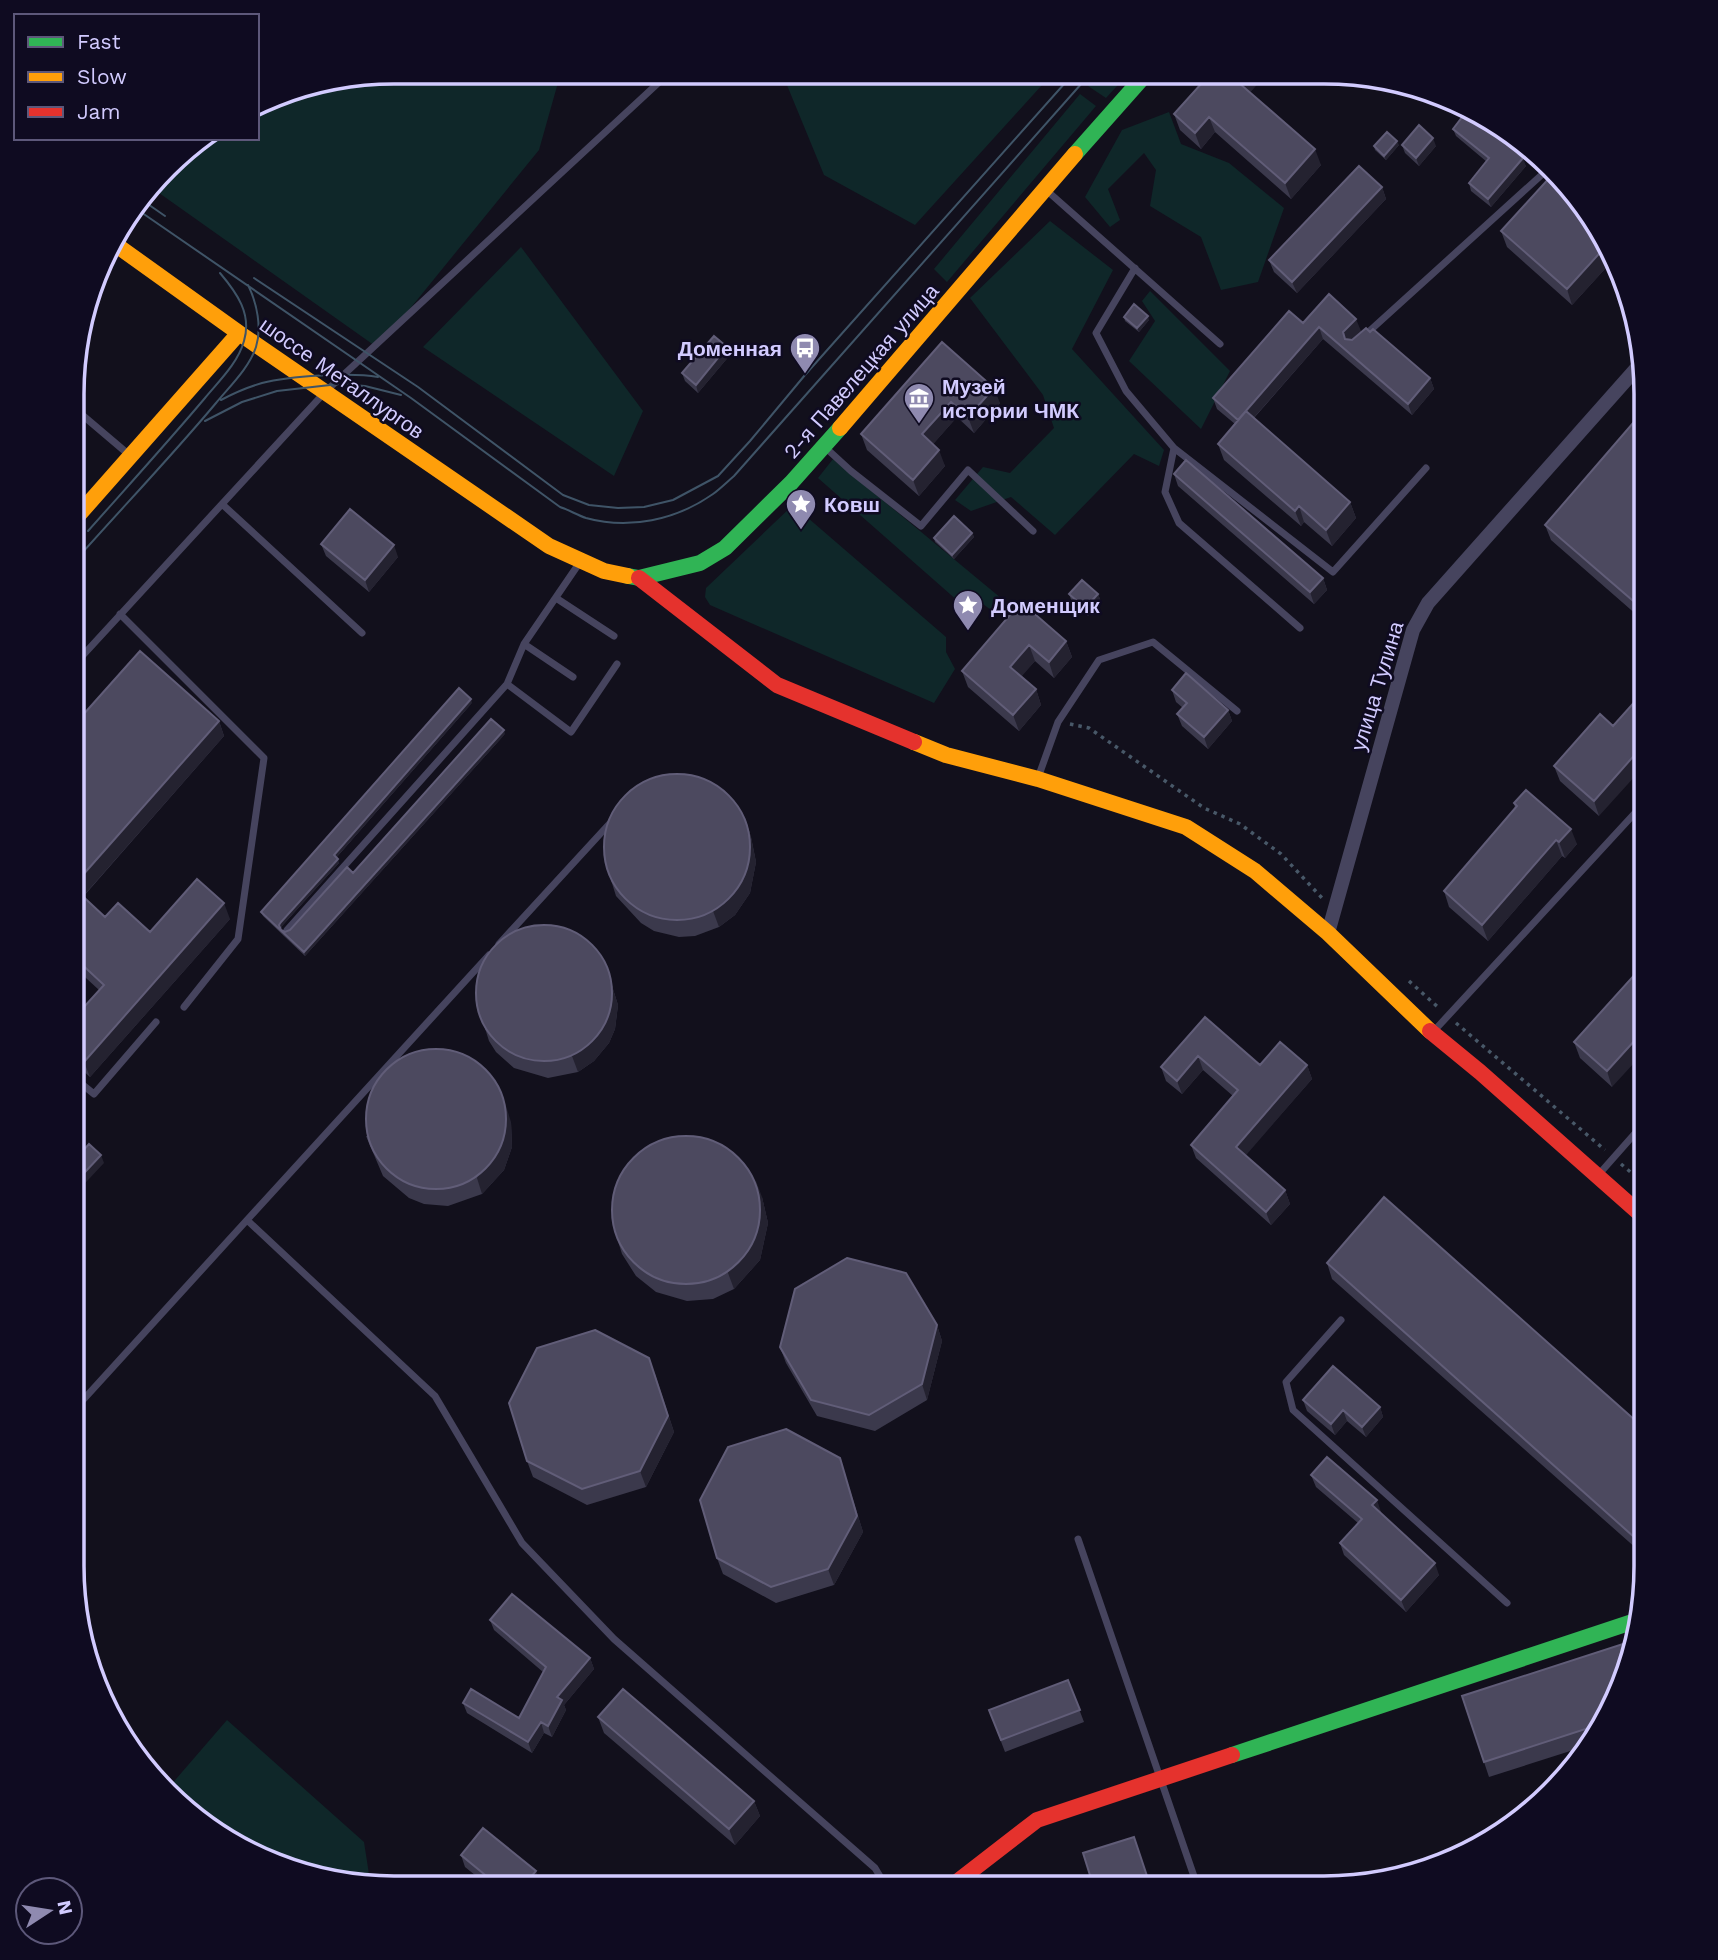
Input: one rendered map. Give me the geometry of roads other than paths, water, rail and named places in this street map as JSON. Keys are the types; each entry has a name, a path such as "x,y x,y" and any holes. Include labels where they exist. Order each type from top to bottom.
{"street":[{"name":"2-я Павелецкая улица","path":"549,546 604,571 639,578 700,564 725,548 824,446 1137,84"},
{"name":"шоссе Металлургов","path":"121,248 549,546"},
{"path":"84,509 239,333"},
{"name":"улица Тулина","path":"1328,933 1413,630 1428,603 1633,372"},
{"path":"639,578 777,685 946,755 1038,779 1186,827 1255,871 1328,933 1432,1033 1634,1208"},
{"path":"964,1876 1037,1820 1628,1623"}],"lane":[{"path":"84,654 325,392 656,84"},
{"path":"1353,346 1542,174"},
{"path":"1044,189 1220,344"},
{"path":"1135,268 1096,333 1126,391 1174,448 1333,572 1426,468"},
{"path":"84,416 130,456"},
{"path":"824,446 851,471 921,526 968,470 1033,531"},
{"path":"1174,448 1165,492 1179,523 1300,628"},
{"path":"222,504 362,633"},
{"path":"287,930 507,684 524,644 580,561"},
{"path":"556,597 614,636"},
{"path":"120,614 264,758 238,939 184,1007"},
{"path":"1038,779 1058,722 1099,660 1153,642 1237,710"},
{"path":"524,644 573,677"},
{"path":"507,684 571,732 617,664"},
{"path":"1432,1033 1634,814"},
{"path":"84,1399 615,817"},
{"path":"84,1086 94,1094 156,1022"},
{"path":"1597,1176 1634,1134"},
{"path":"247,1220 435,1396 522,1543 614,1639 875,1868 880,1876"},
{"path":"1340,1320 1286,1382 1293,1410 1507,1603"},
{"path":"1078,1539 1194,1876"}],"tram line":[{"path":"254,278 418,387 563,495 589,505 644,507 673,500 718,476 1064,84"},
{"path":"142,213 411,398 560,507 586,518 635,523 668,516 699,503 734,476 1081,84"},
{"path":"148,204 165,216"},
{"path":"88,531 191,415 237,357 244,341 246,322 237,296 220,273"},
{"path":"84,551 181,444 249,362 258,340 258,324 248,285"},
{"path":"221,400 241,390 288,378 337,375 378,377"},
{"path":"205,421 242,402 277,391 339,384 365,386 401,395"}],"place":[{"name":"Доменная","path":"805,375"},
{"name":"Музей истории ЧМК","path":"919,425"},
{"name":"Ковш","path":"801,531"},
{"name":"Доменщик","path":"968,632"}]}
